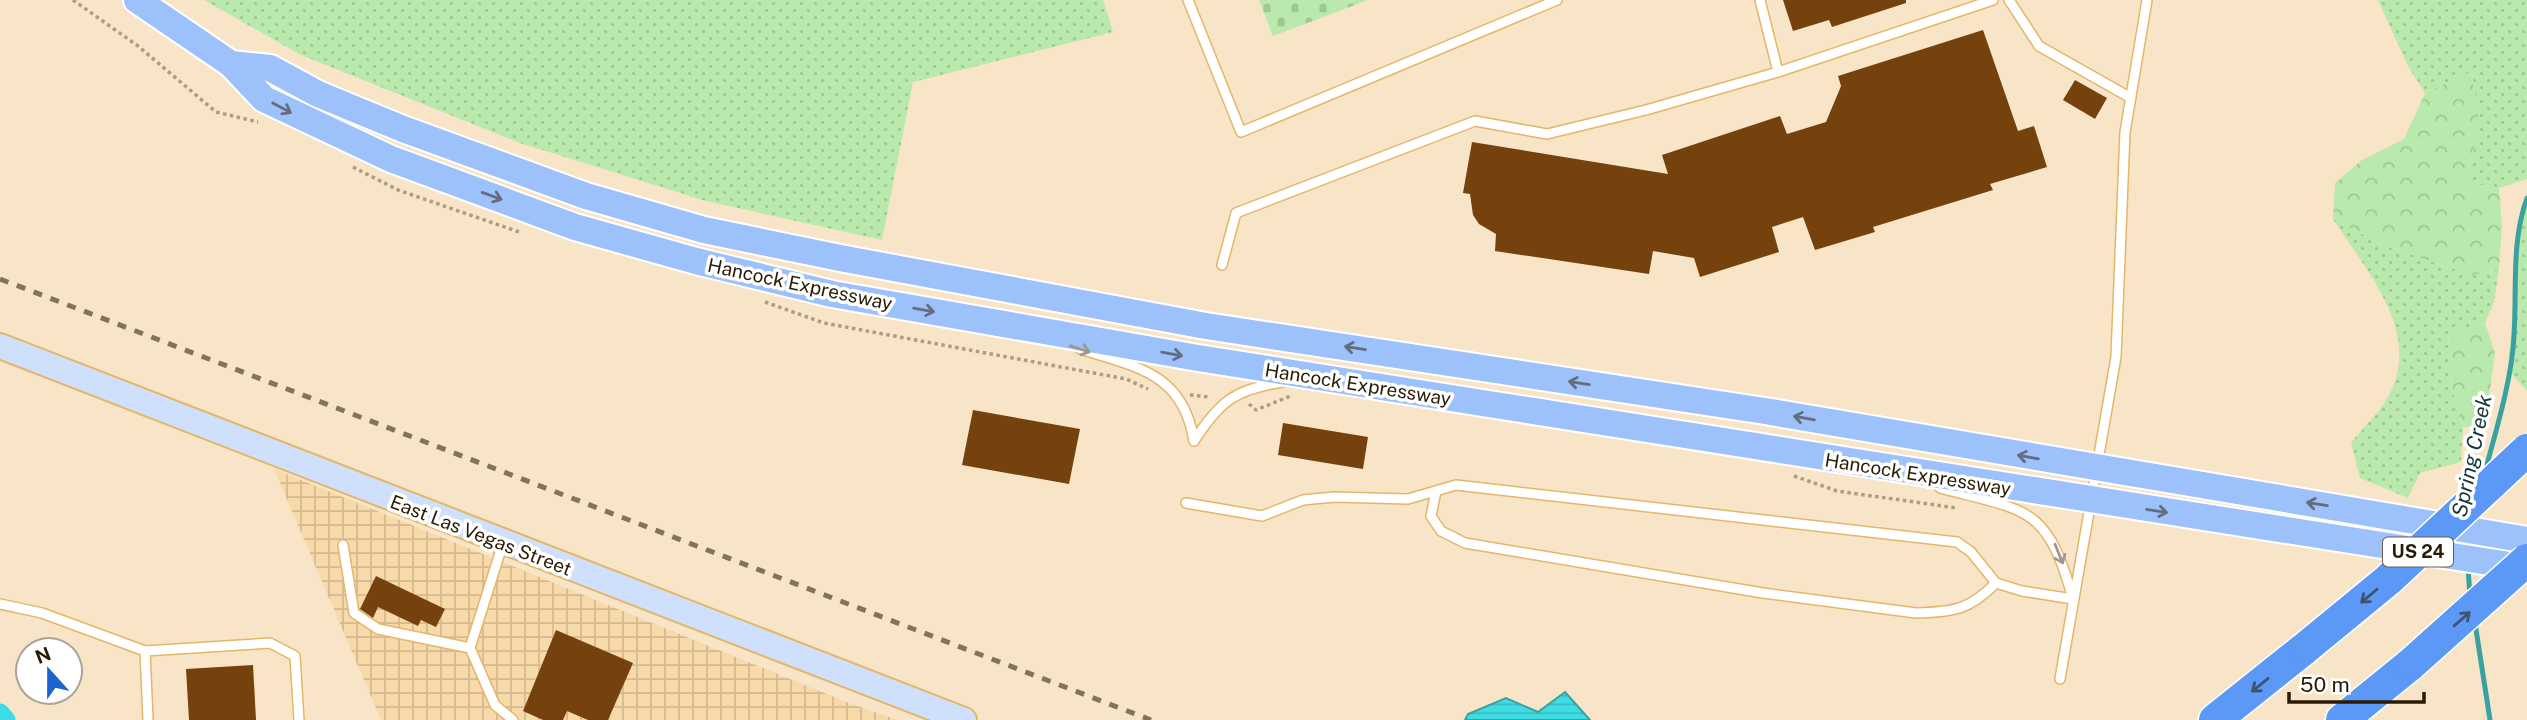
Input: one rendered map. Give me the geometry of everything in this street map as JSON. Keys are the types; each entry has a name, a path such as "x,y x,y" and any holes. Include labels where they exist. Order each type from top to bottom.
{"highway":[{"name":"US 24","path":"2215,720 2388,580 2527,450"},
{"path":"2342,720 2410,664 2527,560"}],"main road":[{"name":"Hancock Expressway","path":"137,0 231,64 264,99 391,159 575,227 696,261 832,294 1332,380 2379,547 2527,568"},
{"name":"Hancock Expressway","path":"231,64 270,68 318,94 415,133 586,196 704,230 1001,290 1206,326 1765,411 2527,540"}],"street":[{"name":"East Las Vegas Street","path":"0,346 964,720"}],"lane":[{"path":"1188,0 1241,132 1557,0"},
{"path":"1760,0 1778,72"},
{"path":"1222,265 1236,213 1475,121 1547,134 1646,110 1778,72 1993,0"},
{"path":"2009,0 2039,46 2131,98"},
{"path":"2060,679 2116,357 2125,132 2147,0"},
{"path":"991,322 1154,374 1182,403 1194,441 1217,409 1237,392 1284,382 1332,380"},
{"path":"1847,463 1995,502 2034,518 2059,551 2073,599"},
{"path":"1186,503 1262,516 1303,500 1334,497 1408,499 1456,485 1957,542 1971,552 1996,583 2022,591 2073,599"},
{"path":"1436,491 1430,516 1441,531 1465,543 1549,558 1763,593 1916,613 1952,612 1978,601 1996,583"},
{"path":"503,543 470,648 495,705 513,720"},
{"path":"343,545 354,613 378,629 470,648"},
{"path":"0,604 42,613 145,651 270,643 286,648 295,656 299,720"},
{"path":"145,651 148,720"}],"shaded area":[{"path":"274,469 849,703 898,720 381,720"}],"green space":[{"path":"204,0 1103,0 1113,32 913,82 882,240 706,201 520,143 301,55"},
{"path":"1259,0 1368,0 1273,36"},
{"path":"2378,0 2527,0 2527,179 2499,188 2466,183 2480,125 2471,72 2425,93 2409,68"},
{"path":"2471,72 2480,125 2466,183 2499,188 2502,225 2499,269 2472,275 2385,246 2333,219 2335,183 2362,160 2404,139 2425,93"},
{"path":"2527,198 2527,391 2508,370 2521,215"},
{"path":"2333,219 2385,246 2472,275 2499,269 2494,302 2485,323 2448,332 2451,386 2463,428 2461,462 2420,473 2408,498 2360,478 2351,443 2385,402 2396,378 2399,353 2396,330 2388,306"},
{"path":"2485,323 2495,353 2485,426 2463,427 2451,386 2448,332"}],"water":[{"path":"1565,692 1590,720 1465,720 1468,714 1506,698 1538,712"}],"building":[{"path":"1783,0 1906,0 1906,3 1832,27 1829,20 1793,31"},
{"path":"1983,30 2018,131 2034,126 2047,167 1990,184 1993,190 1873,227 1875,232 1815,250 1803,217 1772,227 1779,252 1700,277 1694,258 1653,251 1649,274 1495,251 1496,234 1479,224 1473,215 1470,194 1463,193 1472,142 1668,174 1662,155 1780,116 1787,134 1826,122 1841,86 1838,76"},
{"path":"2075,80 2107,98 2095,119 2063,100"},
{"path":"973,410 1080,429 1069,484 962,465"},
{"path":"1283,423 1368,437 1363,469 1278,455"},
{"path":"376,576 445,609 436,627 421,620 418,626 378,607 373,618 360,609"},
{"path":"556,630 633,663 608,720 588,720 567,711 563,720 543,720 523,711"},
{"path":"253,665 256,720 189,720 186,669"}],"waterway":[{"name":"Spring Creek","path":"2485,472 2510,369 2517,249 2527,198"},
{"name":"Spring Creek","path":"2468,568 2470,596"},
{"name":"Spring Creek","path":"2475,623 2490,720"},
{"path":"0,713 6,720"}],"railway":[{"path":"0,279 1151,720"}]}
